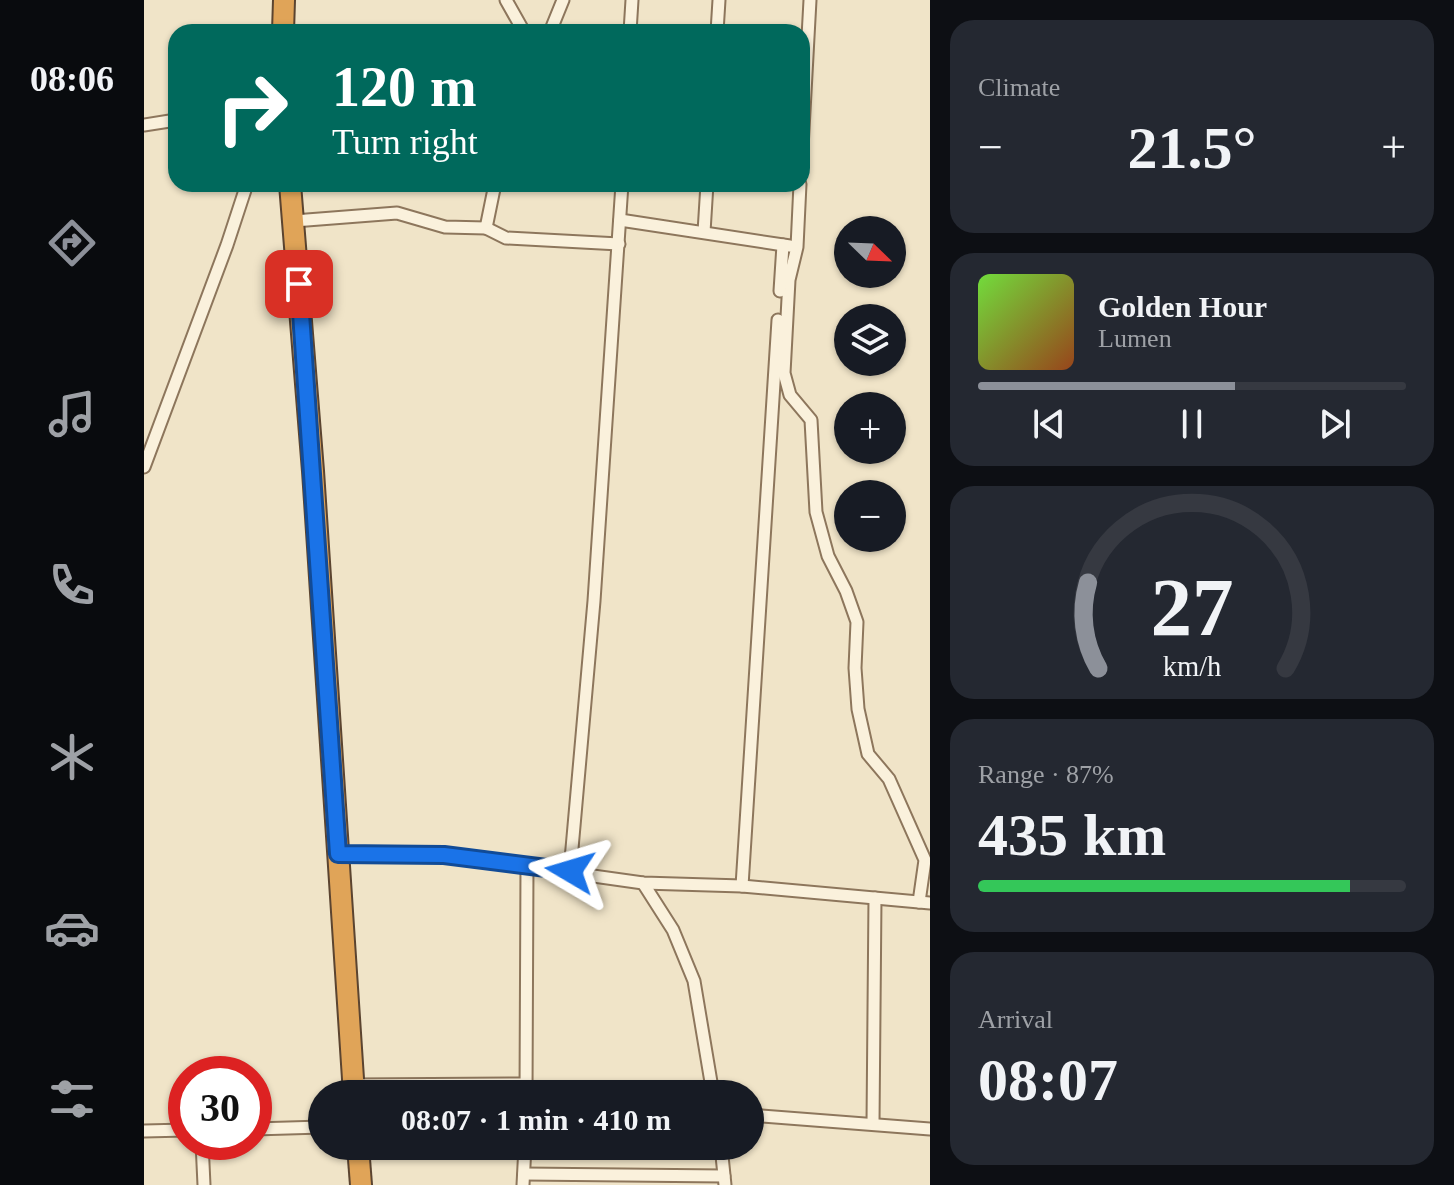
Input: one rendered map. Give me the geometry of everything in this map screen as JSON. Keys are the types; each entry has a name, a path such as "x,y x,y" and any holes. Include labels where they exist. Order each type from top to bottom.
{"highway":[{"path":"283,24 284,0"},
{"path":"291,192 353,1080"},
{"path":"359,1160 361,1185"}],"street":[{"path":"506,0 520,24"},
{"path":"553,24 563,0"},
{"path":"630,24 632,0"},
{"path":"718,24 719,0"},
{"path":"809,24 810,0"},
{"path":"144,125 168,121"},
{"path":"144,467 244,192"},
{"path":"486,228 493,192"},
{"path":"570,871 594,601 622,192"},
{"path":"704,232 706,192"},
{"path":"338,854 444,855 643,883 742,886 924,903 925,860 889,779 868,754 858,709 855,668 857,622 828,556 816,512 811,420 790,395 784,373 789,280 797,247 800,192"},
{"path":"294,221 397,213 445,227 486,228 506,238 619,244"},
{"path":"620,220 797,247"},
{"path":"742,886 783,245"},
{"path":"144,430 157,431"},
{"path":"526,1080 527,866"},
{"path":"643,883 673,930 694,981 711,1080"},
{"path":"873,1123 875,898"},
{"path":"764,1116 930,1129"},
{"path":"272,1128 308,1127"},
{"path":"144,1131 168,1130"},
{"path":"203,1160 204,1185"},
{"path":"524,1179 724,1180 722,1160"}],"route":[{"path":"299,284 338,854 444,855 570,871"}]}
